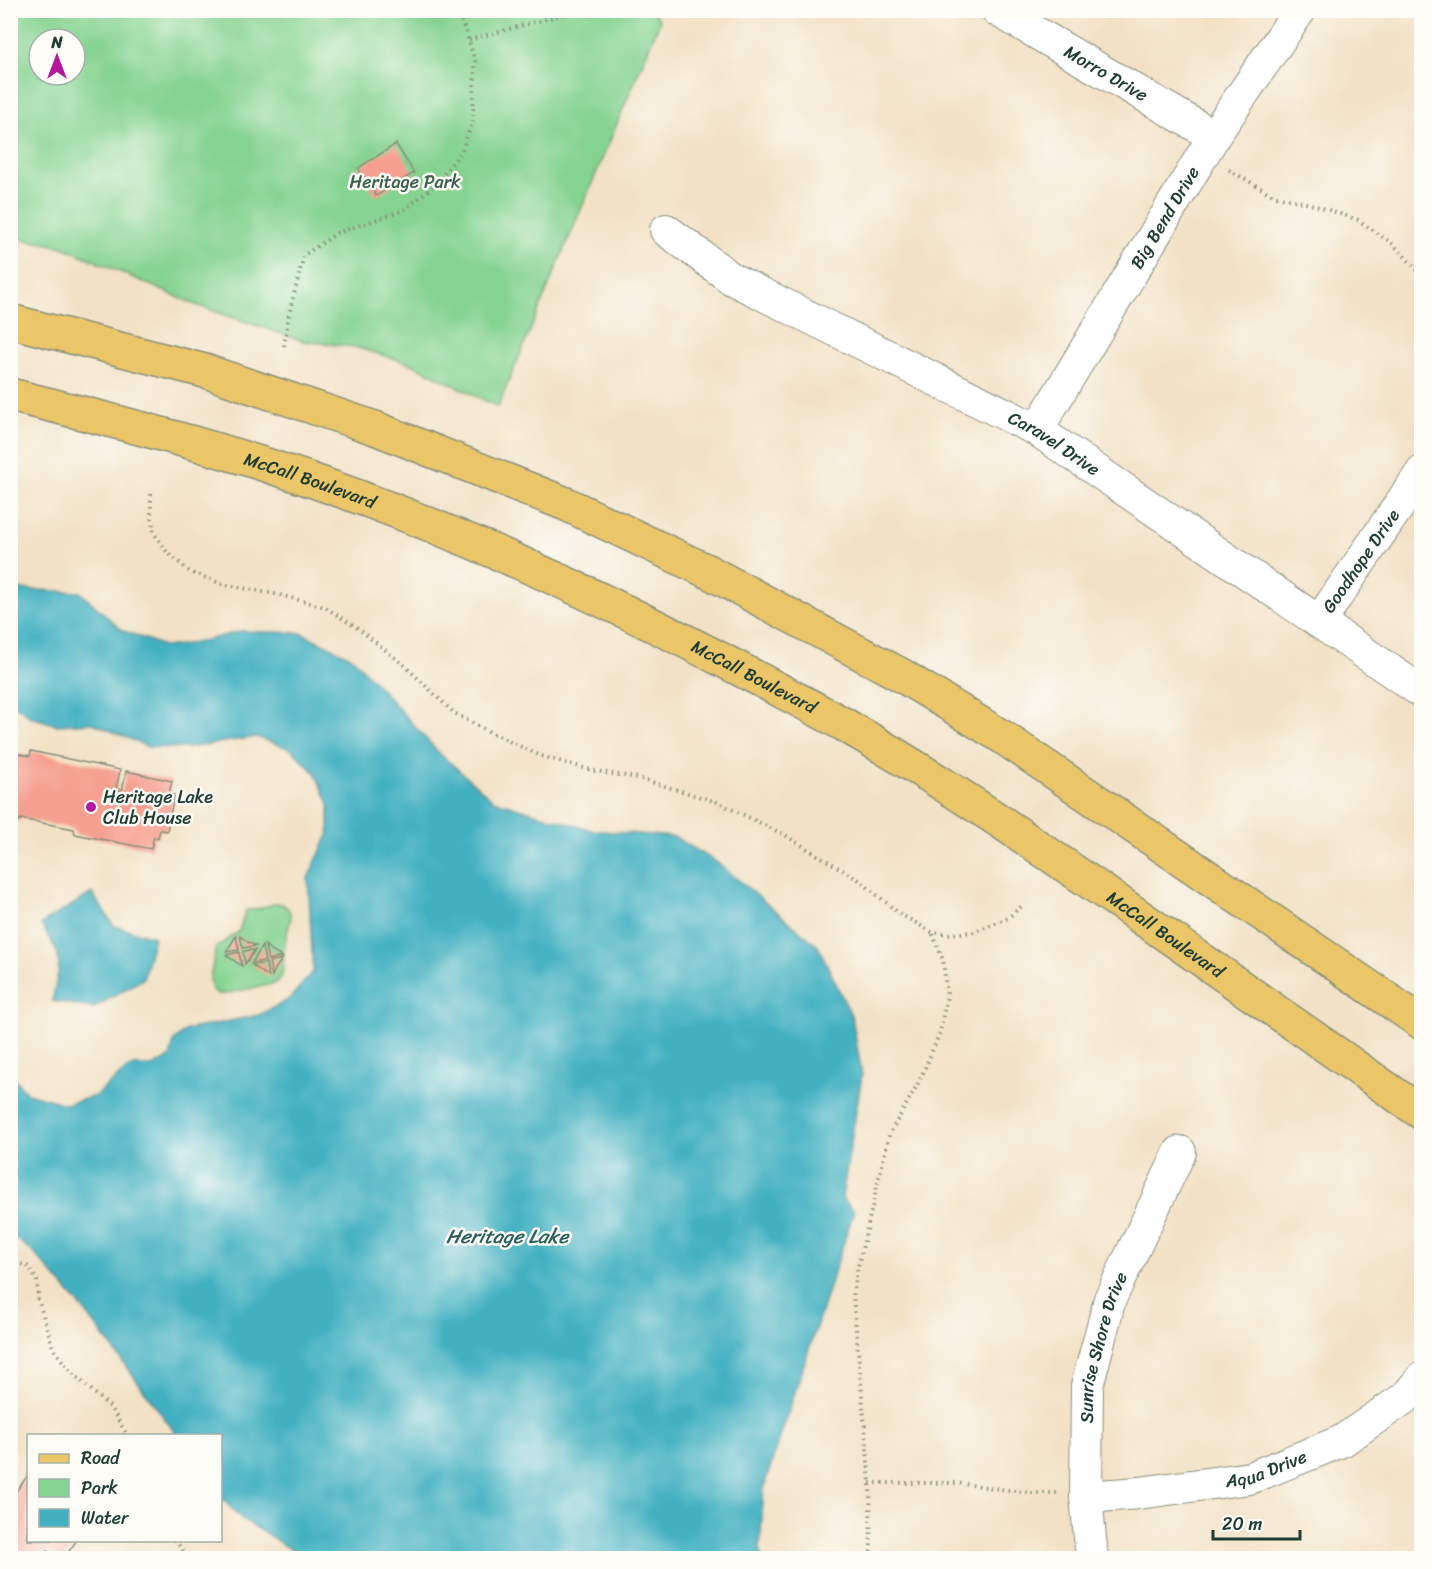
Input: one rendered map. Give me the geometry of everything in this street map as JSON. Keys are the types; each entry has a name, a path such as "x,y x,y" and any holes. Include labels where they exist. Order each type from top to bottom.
{"main road":[{"path":"10,321 205,371 375,428 566,504 709,572 901,675 1004,738 1422,1023"},
{"name":"McCall Boulevard","path":"10,395 129,425 254,462 382,506 594,595 693,645 844,724 965,799 1066,865 1422,1113"}],"street":[{"name":"Morro Drive","path":"997,10 1208,146"},
{"name":"Big Bend Drive","path":"1037,430 1208,146 1300,10"},
{"name":"Caravel Drive","path":"666,230 732,279 1037,430 1422,692"},
{"name":"Goodhope Drive","path":"1319,622 1422,472"},
{"name":"Sunrise Shore Drive","path":"1092,1558 1086,1497 1087,1386 1110,1299 1180,1152"},
{"name":"Aqua Drive","path":"1086,1497 1139,1493 1250,1478 1342,1441 1406,1397 1422,1378"}],"path":[{"path":"284,346 289,314 304,255 337,233 404,210 435,185 461,152 473,121 475,61 456,10"},
{"path":"469,40 579,10"},
{"path":"1208,146 1273,195 1358,220 1393,244 1422,275"},
{"path":"151,494 154,533 167,552 190,572 222,584 280,595 324,607 360,630 403,664 453,713 541,756 595,771 638,778 717,802 783,834 859,880 900,914 932,932 950,934 973,932 1008,918 1024,904"},
{"path":"871,1558 870,1483 853,1296 857,1270 890,1135 920,1080 940,1032 947,996 943,960 932,932"},
{"path":"10,1260 29,1267 37,1281 38,1299 53,1348 70,1371 110,1407 127,1434"},
{"path":"870,1483 957,1483 1030,1493 1086,1497"},
{"path":"177,1542 189,1558"}],"green space":[{"name":"Heritage Park","path":"652,10 660,21 498,407 412,364 355,347 303,341 196,305 63,247 11,237 10,11"},
{"path":"277,903 289,910 291,917 285,943 282,976 277,982 268,985 224,994 218,994 212,990 210,979 216,948 239,931 246,910"}],"water":[{"name":"Heritage Lake","path":"12,589 80,592 122,630 166,647 199,642 242,631 302,633 353,658 439,753 493,800 591,830 675,837 718,863 818,946 852,1017 862,1075 842,1198 854,1211 764,1487 760,1547 762,1558 305,1558 242,1519 222,1499 222,1434 176,1434 85,1311 33,1252 11,1235 11,1074 27,1093 66,1104 95,1096 127,1069 136,1065 152,1067 170,1057 174,1041 186,1030 259,1015 288,1000 313,972 308,878 329,833 329,804 315,773 291,749 256,737 187,748 148,747 93,723 57,725 31,717 11,702"},
{"path":"92,893 114,926 154,937 143,979 93,1008 52,1001 59,968 57,954 41,924"}],"building":[{"path":"396,144 414,173 376,196 358,168"},
{"name":"Heritage Lake Club House","path":"31,751 120,770 116,789 122,791 126,771 172,781 169,794 174,795 167,831 160,830 158,838 154,837 151,849 75,834 74,829 21,819 10,826 10,752 30,756"},
{"path":"236,936 239,950 226,952"},
{"path":"240,936 248,942 256,946 243,948"},
{"path":"265,945 273,952 282,957 268,960"},
{"path":"262,946 265,961 252,963 257,955"},
{"path":"255,950 245,964 243,951"},
{"path":"239,952 240,958 242,966 226,955"},
{"path":"282,959 276,968 272,976 269,962"},
{"path":"266,963 267,969 269,977 252,965"},
{"path":"27,1476 27,1542 76,1542 64,1558 58,1558 47,1551 42,1558 10,1558 10,1500"}],"place":[{"name":"Heritage Lake Club House","path":"91,807"}]}
